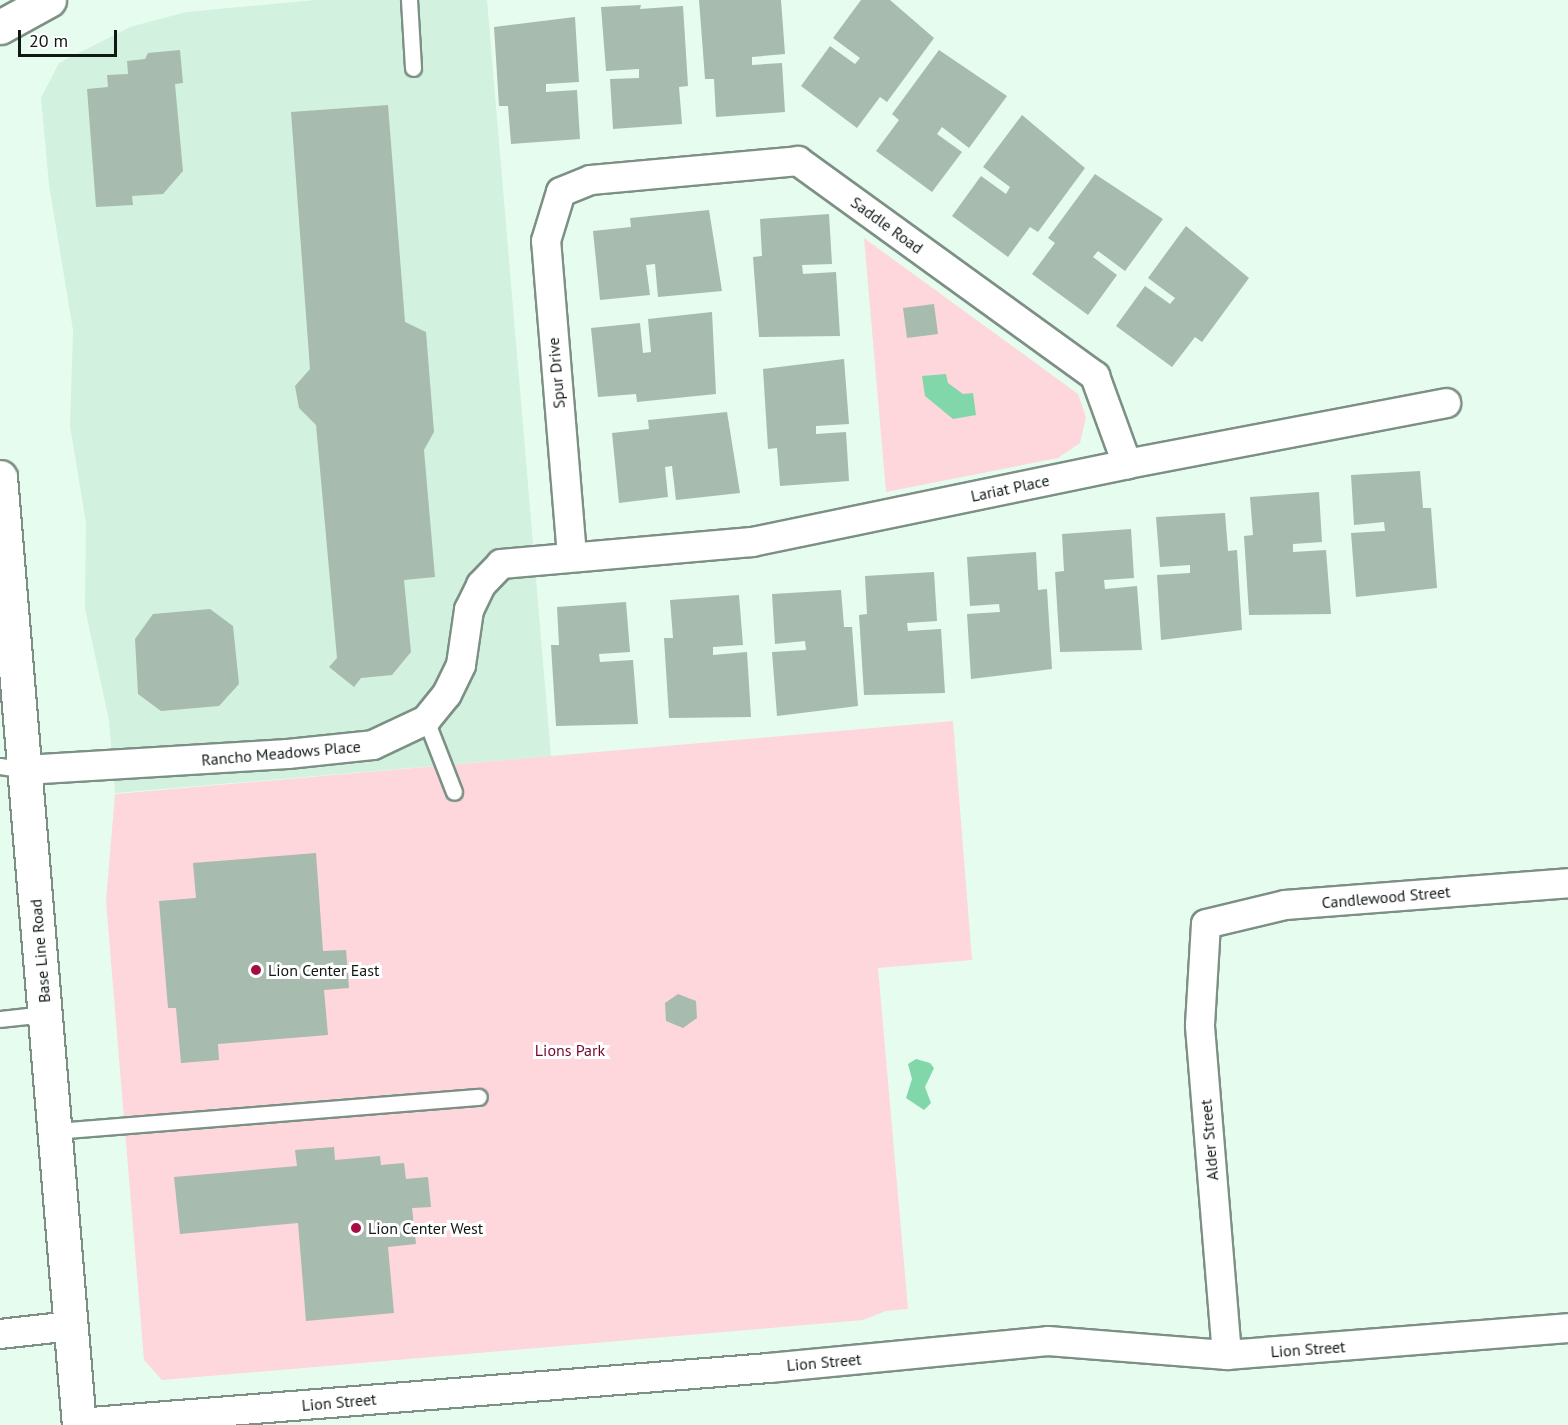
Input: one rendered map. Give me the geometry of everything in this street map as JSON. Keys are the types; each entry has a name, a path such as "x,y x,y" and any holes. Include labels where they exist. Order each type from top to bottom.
{"main road":[{"path":"0,27 49,0"},
{"name":"Base Line Road","path":"0,477 13,768 45,1014 79,1424"}],"street":[{"name":"Saddle Road","path":"561,192 591,180 798,161 1095,376 1127,464"},
{"name":"Spur Drive","path":"561,192 546,241 572,556"},
{"name":"Lariat Place","path":"572,556 752,542 1127,464 1446,403"},
{"name":"Rancho Meadows Place","path":"13,768 288,754 374,745 426,720 447,694 461,665 469,610 481,585 501,564 572,556"},
{"name":"Candlewood Street","path":"1206,924 1285,905 1568,883"},
{"name":"Alder Street","path":"1206,924 1200,1025 1227,1355"},
{"path":"0,1334 71,1326"},
{"name":"Lion Street","path":"79,1424 758,1369 1048,1341 1227,1355 1568,1328"}],"lane":[{"path":"409,0 413,68"},
{"path":"426,720 454,792"},
{"path":"0,1019 45,1014"},
{"path":"55,1131 479,1097"}],"shaded area":[{"path":"315,0 487,0 551,756 115,793 109,720 85,609 86,523 70,426 73,330 49,185 41,98 59,63 130,27 186,12"},
{"path":"946,374 948,383 963,394 973,393 976,415 953,419 925,396 922,376"},
{"path":"916,1059 930,1063 934,1068 925,1087 931,1103 924,1110 906,1098 912,1079 908,1064"}],"green space":[{"path":"864,238 1078,394 1086,417 1080,443 1058,458 886,492"},
{"name":"Lions Park","path":"953,721 972,960 878,968 908,1309 886,1311 863,1320 162,1380 144,1360 106,901 115,794"}],"building":[{"path":"699,0 781,0 785,54 752,57 752,65 782,63 785,112 716,117 714,79 705,79"},
{"path":"861,0 890,0 934,38 887,102 880,97 857,128 801,86 830,46 855,64 860,58 833,38"},
{"path":"641,5 640,9 683,6 688,86 679,87 682,124 613,129 610,79 639,78 639,69 606,71 601,7"},
{"path":"575,17 579,82 546,84 546,92 577,90 580,139 511,144 508,106 499,106 494,27"},
{"path":"180,50 183,83 175,84 183,171 163,194 132,196 133,205 96,207 87,89 108,87 107,75 128,74 127,61 145,59 148,53"},
{"path":"939,50 1007,96 969,148 942,127 937,134 962,152 932,192 876,151 899,120 892,114"},
{"path":"388,105 405,322 426,332 434,432 424,450 435,577 404,580 411,652 392,675 361,678 354,687 329,667 337,658 316,425 299,408 295,386 310,369 291,112"},
{"path":"1022,115 1085,168 1038,232 1030,227 1008,257 952,216 981,176 1006,194 1010,187 983,167"},
{"path":"1095,174 1163,219 1125,271 1098,251 1093,257 1117,275 1088,315 1032,274 1055,243 1048,238"},
{"path":"709,210 722,291 658,297 655,264 646,265 650,295 600,300 593,231 631,227 630,218"},
{"path":"829,214 832,264 802,265 803,274 836,272 840,336 759,337 753,257 762,256 760,219"},
{"path":"1186,226 1249,278 1202,342 1195,337 1172,367 1116,326 1145,286 1170,304 1175,298 1148,278"},
{"path":"934,304 938,334 907,338 903,308"},
{"path":"712,312 716,394 637,402 636,394 598,397 591,328 640,323 643,353 651,352 648,319"},
{"path":"844,359 849,424 816,426 816,434 846,432 849,481 780,486 777,448 768,449 763,369"},
{"path":"727,412 740,493 676,500 672,466 665,467 668,497 619,503 612,433 649,429 648,420"},
{"path":"1420,471 1423,508 1431,508 1437,588 1356,597 1351,533 1385,531 1384,522 1354,525 1351,475"},
{"path":"1319,492 1322,542 1293,544 1293,552 1326,550 1331,614 1249,615 1244,536 1253,535 1250,497"},
{"path":"1225,513 1228,551 1237,550 1242,630 1161,640 1157,575 1190,573 1190,565 1160,567 1156,517"},
{"path":"1131,529 1134,578 1104,580 1105,589 1137,586 1142,650 1060,652 1055,572 1064,571 1062,534"},
{"path":"1036,552 1038,590 1047,589 1052,669 971,679 967,614 1000,612 999,604 970,606 967,557"},
{"path":"934,572 937,621 907,623 908,631 941,629 945,693 864,695 859,615 867,614 865,576"},
{"path":"841,590 844,627 852,627 858,706 777,716 772,652 806,650 805,641 775,644 772,594"},
{"path":"739,595 743,645 713,647 713,655 747,652 751,717 669,718 664,638 673,638 670,600"},
{"path":"626,602 630,652 599,654 600,662 633,660 638,724 556,726 551,645 559,645 557,607"},
{"path":"210,609 233,626 239,684 219,706 161,711 138,694 135,639 153,614"},
{"name":"Lion Center East","path":"316,853 323,951 346,950 349,988 324,990 328,1035 218,1044 219,1060 181,1063 176,1008 168,1008 159,901 196,898 193,863"},
{"path":"678,994 696,1001 697,1018 683,1028 666,1021 665,1003"},
{"name":"Lion Center West","path":"334,1147 335,1160 380,1156 381,1165 404,1163 406,1179 428,1177 431,1207 412,1208 416,1244 388,1247 394,1313 306,1321 298,1223 180,1234 174,1177 297,1166 295,1150"}],"place":[{"name":"Lion Center East","path":"256,970"},
{"name":"Lion Center West","path":"356,1228"}]}
